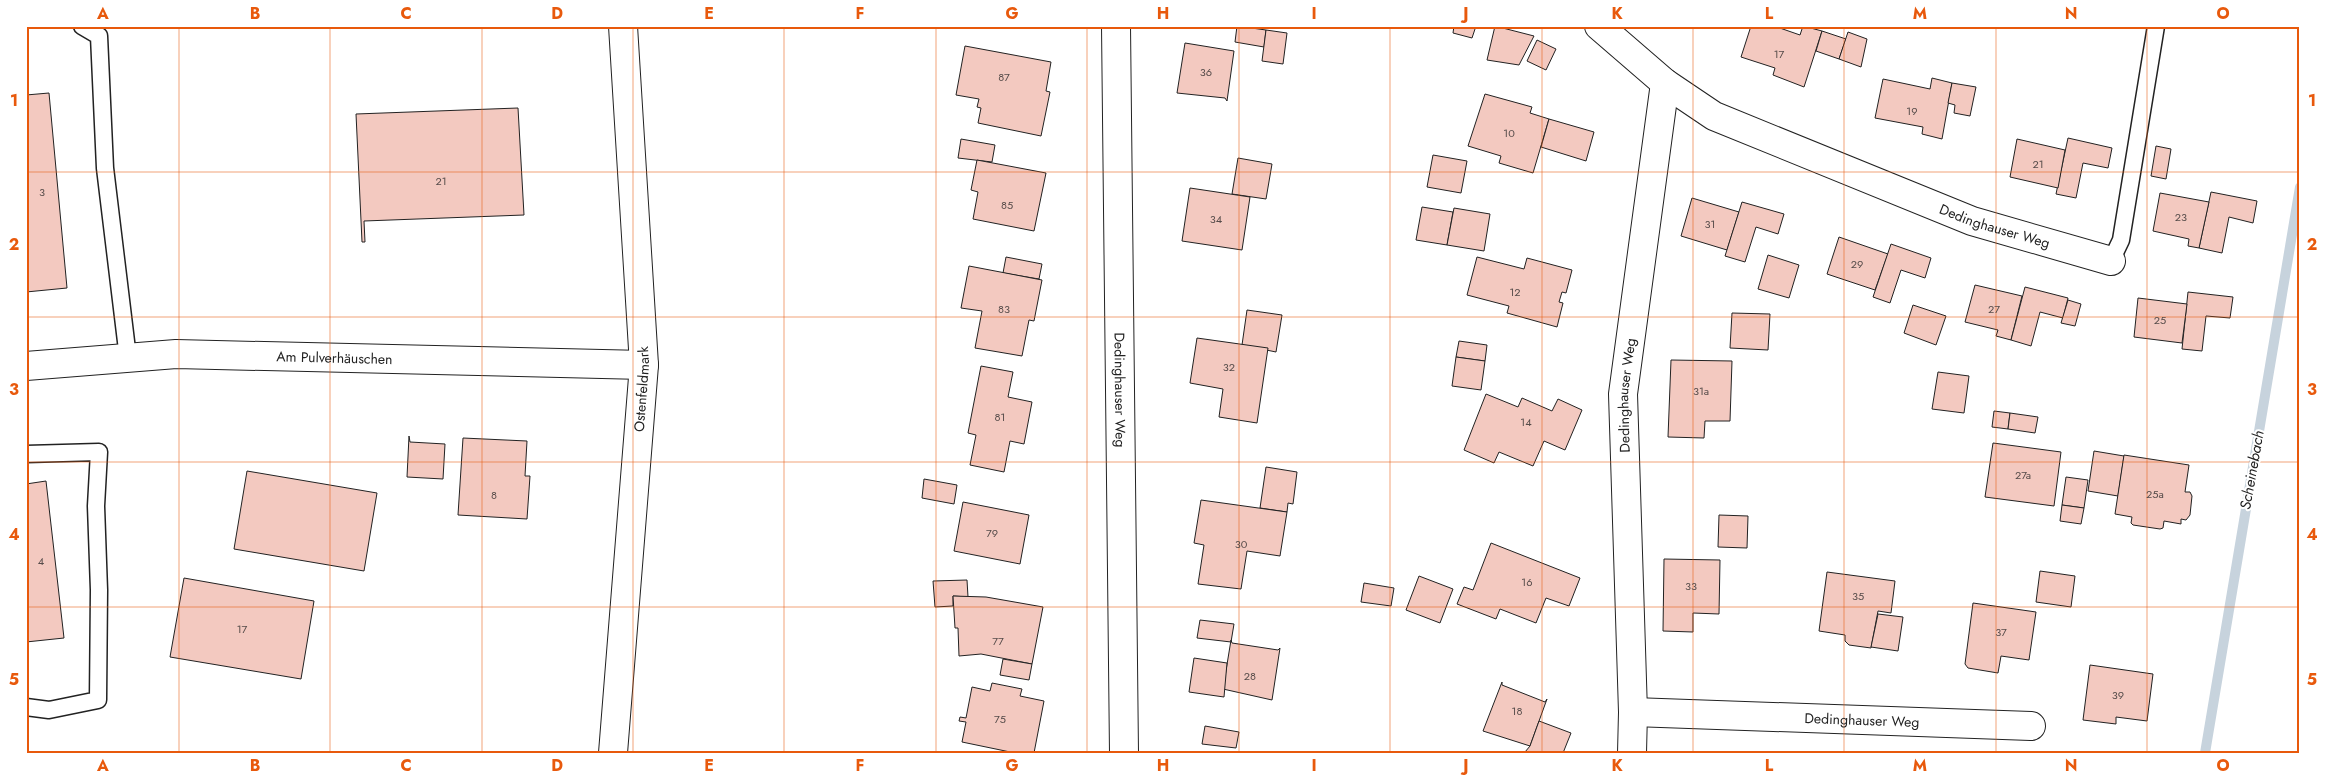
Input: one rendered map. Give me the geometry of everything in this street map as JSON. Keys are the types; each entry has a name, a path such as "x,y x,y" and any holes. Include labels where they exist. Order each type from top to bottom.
{"street":[{"name":"Ostenfeldmark","path":"613,753 644,365 623,26"},
{"name":"Dedinghauser Weg","path":"1116,26 1124,753"},
{"name":"Dedinghauser Weg","path":"1599,26 1665,83 1714,116 1972,221 2111,261"},
{"name":"Dedinghauser Weg","path":"1632,753 1633,712 1623,394 1665,83"},
{"name":"Am Pulverhäuschen","path":"26,366 176,354 644,365"},
{"name":"Dedinghauser Weg","path":"1633,712 2031,726"}],"lane":[{"path":"82,26 99,36 105,168 128,358"},
{"path":"2111,261 2121,240 2156,26"},
{"path":"26,454 99,452 96,506 99,590 98,700 49,710 26,707"}],"building":[{"path":"1237,26 1266,30 1264,47 1235,42"},
{"path":"1454,26 1476,26 1472,38 1453,33"},
{"path":"1495,26 1534,36 1519,65 1487,60"},
{"path":"1751,26 1774,26 1800,35 1803,26 1822,31 1804,87 1773,75 1775,68 1741,57"},
{"path":"1266,30 1287,33 1283,64 1262,61"},
{"path":"1822,31 1846,39 1839,59 1816,51"},
{"path":"1848,32 1867,39 1861,67 1839,59"},
{"path":"1537,40 1556,49 1546,70 1527,61"},
{"path":"1185,43 1234,51 1227,101 1225,98 1177,93"},
{"path":"965,46 1051,62 1046,91 1050,92 1041,136 978,123 981,108 977,107 979,99 956,95"},
{"path":"1932,78 1952,83 1942,139 1922,134 1923,127 1875,118 1883,79 1930,89"},
{"path":"1952,83 1976,87 1970,116 1954,113 1955,105 1948,103"},
{"path":"49,93 67,288 26,292 26,95"},
{"path":"1485,94 1532,107 1530,113 1549,119 1533,173 1499,163 1501,156 1468,146"},
{"path":"518,108 524,215 364,221 365,242 362,242 356,114"},
{"path":"1549,119 1594,132 1586,161 1541,147"},
{"path":"2068,138 2112,148 2108,168 2083,163 2076,198 2056,194"},
{"path":"961,139 995,145 992,162 958,158"},
{"path":"2017,139 2065,150 2058,188 2010,177"},
{"path":"2156,146 2171,149 2166,179 2151,176"},
{"path":"1433,155 1467,161 1461,193 1427,187"},
{"path":"1238,158 1272,164 1266,199 1232,194"},
{"path":"977,160 1046,173 1034,231 973,219 978,192 971,190"},
{"path":"1190,188 1250,197 1242,250 1182,241"},
{"path":"2211,192 2257,201 2253,223 2229,217 2222,253 2199,248"},
{"path":"2160,193 2209,202 2199,248 2188,246 2189,239 2153,231"},
{"path":"1692,198 1739,212 1727,250 1681,236"},
{"path":"1742,202 1784,214 1778,234 1756,227 1745,262 1725,256"},
{"path":"1422,207 1453,212 1447,245 1416,240"},
{"path":"1454,208 1490,214 1484,251 1447,245"},
{"path":"1839,237 1888,254 1875,290 1827,274"},
{"path":"1891,244 1931,258 1925,278 1901,270 1890,303 1873,297"},
{"path":"1768,255 1799,265 1789,298 1758,289"},
{"path":"1006,257 1042,264 1039,279 1003,273"},
{"path":"1477,257 1524,269 1527,258 1572,270 1566,293 1562,292 1559,302 1563,303 1557,327 1507,313 1509,306 1467,295"},
{"path":"969,266 1042,280 1034,321 1029,320 1022,356 975,348 982,311 961,308"},
{"path":"1975,285 2022,296 2011,340 1996,336 1998,330 1965,322"},
{"path":"2025,287 2068,298 2063,318 2040,312 2031,346 2011,340"},
{"path":"2188,292 2233,297 2230,318 2206,316 2202,351 2182,349"},
{"path":"2138,298 2187,304 2182,343 2134,337"},
{"path":"2068,300 2081,304 2075,326 2061,323"},
{"path":"1913,305 1946,316 1936,345 1904,333"},
{"path":"1247,310 1282,315 1276,352 1242,345"},
{"path":"1732,313 1770,314 1768,350 1730,348"},
{"path":"1197,338 1268,348 1257,423 1219,417 1223,389 1190,383"},
{"path":"1459,341 1487,345 1485,361 1456,357"},
{"path":"1456,357 1485,361 1481,390 1452,386"},
{"path":"1671,360 1732,361 1730,421 1705,421 1704,438 1668,437"},
{"path":"981,366 1013,372 1008,397 1032,402 1024,444 1010,441 1004,472 970,465 976,435 968,433"},
{"path":"1938,372 1969,376 1964,413 1932,409"},
{"path":"1486,394 1518,407 1522,398 1552,411 1558,399 1582,410 1565,450 1544,441 1533,466 1499,452 1494,463 1464,450"},
{"path":"1994,411 2010,413 2008,429 1992,427"},
{"path":"2010,413 2038,417 2035,433 2008,429"},
{"path":"409,436 410,442 445,444 443,479 407,477"},
{"path":"463,438 527,441 525,476 530,476 527,519 458,515"},
{"path":"1993,443 2061,452 2054,506 1985,497"},
{"path":"2094,451 2124,456 2118,496 2088,491"},
{"path":"2124,455 2189,465 2185,492 2190,492 2192,496 2190,515 2186,520 2181,519 2181,524 2164,521 2163,528 2160,529 2133,525 2131,523 2132,517 2115,514"},
{"path":"1266,467 1297,472 1293,504 1288,503 1287,512 1260,508"},
{"path":"247,471 377,493 364,571 234,549"},
{"path":"2066,477 2088,480 2084,508 2062,505"},
{"path":"924,479 957,485 954,504 922,498"},
{"path":"46,481 64,638 26,642 26,484"},
{"path":"1201,500 1287,512 1280,556 1247,551 1241,589 1198,584 1204,545 1194,543"},
{"path":"963,502 1029,515 1020,564 954,551"},
{"path":"2062,505 2084,508 2081,524 2060,521"},
{"path":"1719,515 1748,516 1747,548 1718,547"},
{"path":"1491,543 1580,578 1569,606 1546,598 1536,623 1500,609 1496,619 1457,604 1464,587 1473,590"},
{"path":"1664,559 1720,560 1719,614 1693,613 1693,632 1663,631"},
{"path":"2040,571 2075,576 2071,607 2036,602"},
{"path":"1827,572 1895,581 1891,613 1878,611 1871,648 1849,645 1845,641 1845,635 1819,631"},
{"path":"1419,576 1453,589 1440,623 1406,610"},
{"path":"184,578 314,601 301,679 170,657"},
{"path":"967,580 968,597 953,596 953,606 935,607 933,581"},
{"path":"1364,583 1394,588 1391,606 1361,602"},
{"path":"953,596 986,597 1043,607 1032,664 981,654 959,656 958,628 955,628"},
{"path":"1973,603 2036,612 2029,660 2001,656 1998,673 1968,668 1965,664"},
{"path":"1878,614 1903,617 1898,651 1871,647"},
{"path":"1200,620 1234,624 1231,642 1197,638"},
{"path":"1231,640 1232,643 1278,650 1280,648 1272,700 1223,689"},
{"path":"1194,658 1227,663 1224,697 1189,692"},
{"path":"1003,659 1032,664 1029,680 1000,675"},
{"path":"2090,665 2153,674 2147,721 2116,717 2116,724 2083,720"},
{"path":"1502,682 1502,685 1545,702 1547,699 1530,746 1483,731"},
{"path":"992,683 1022,689 1020,696 1044,701 1034,753 1015,753 962,742 966,722 959,721 960,717 966,718 972,687 990,691"},
{"path":"1539,721 1571,733 1563,753 1525,752 1530,746"},
{"path":"1205,726 1239,732 1236,748 1202,744"}],"waterway":[{"name":"Scheinebach","path":"2205,753 2300,187"}]}
